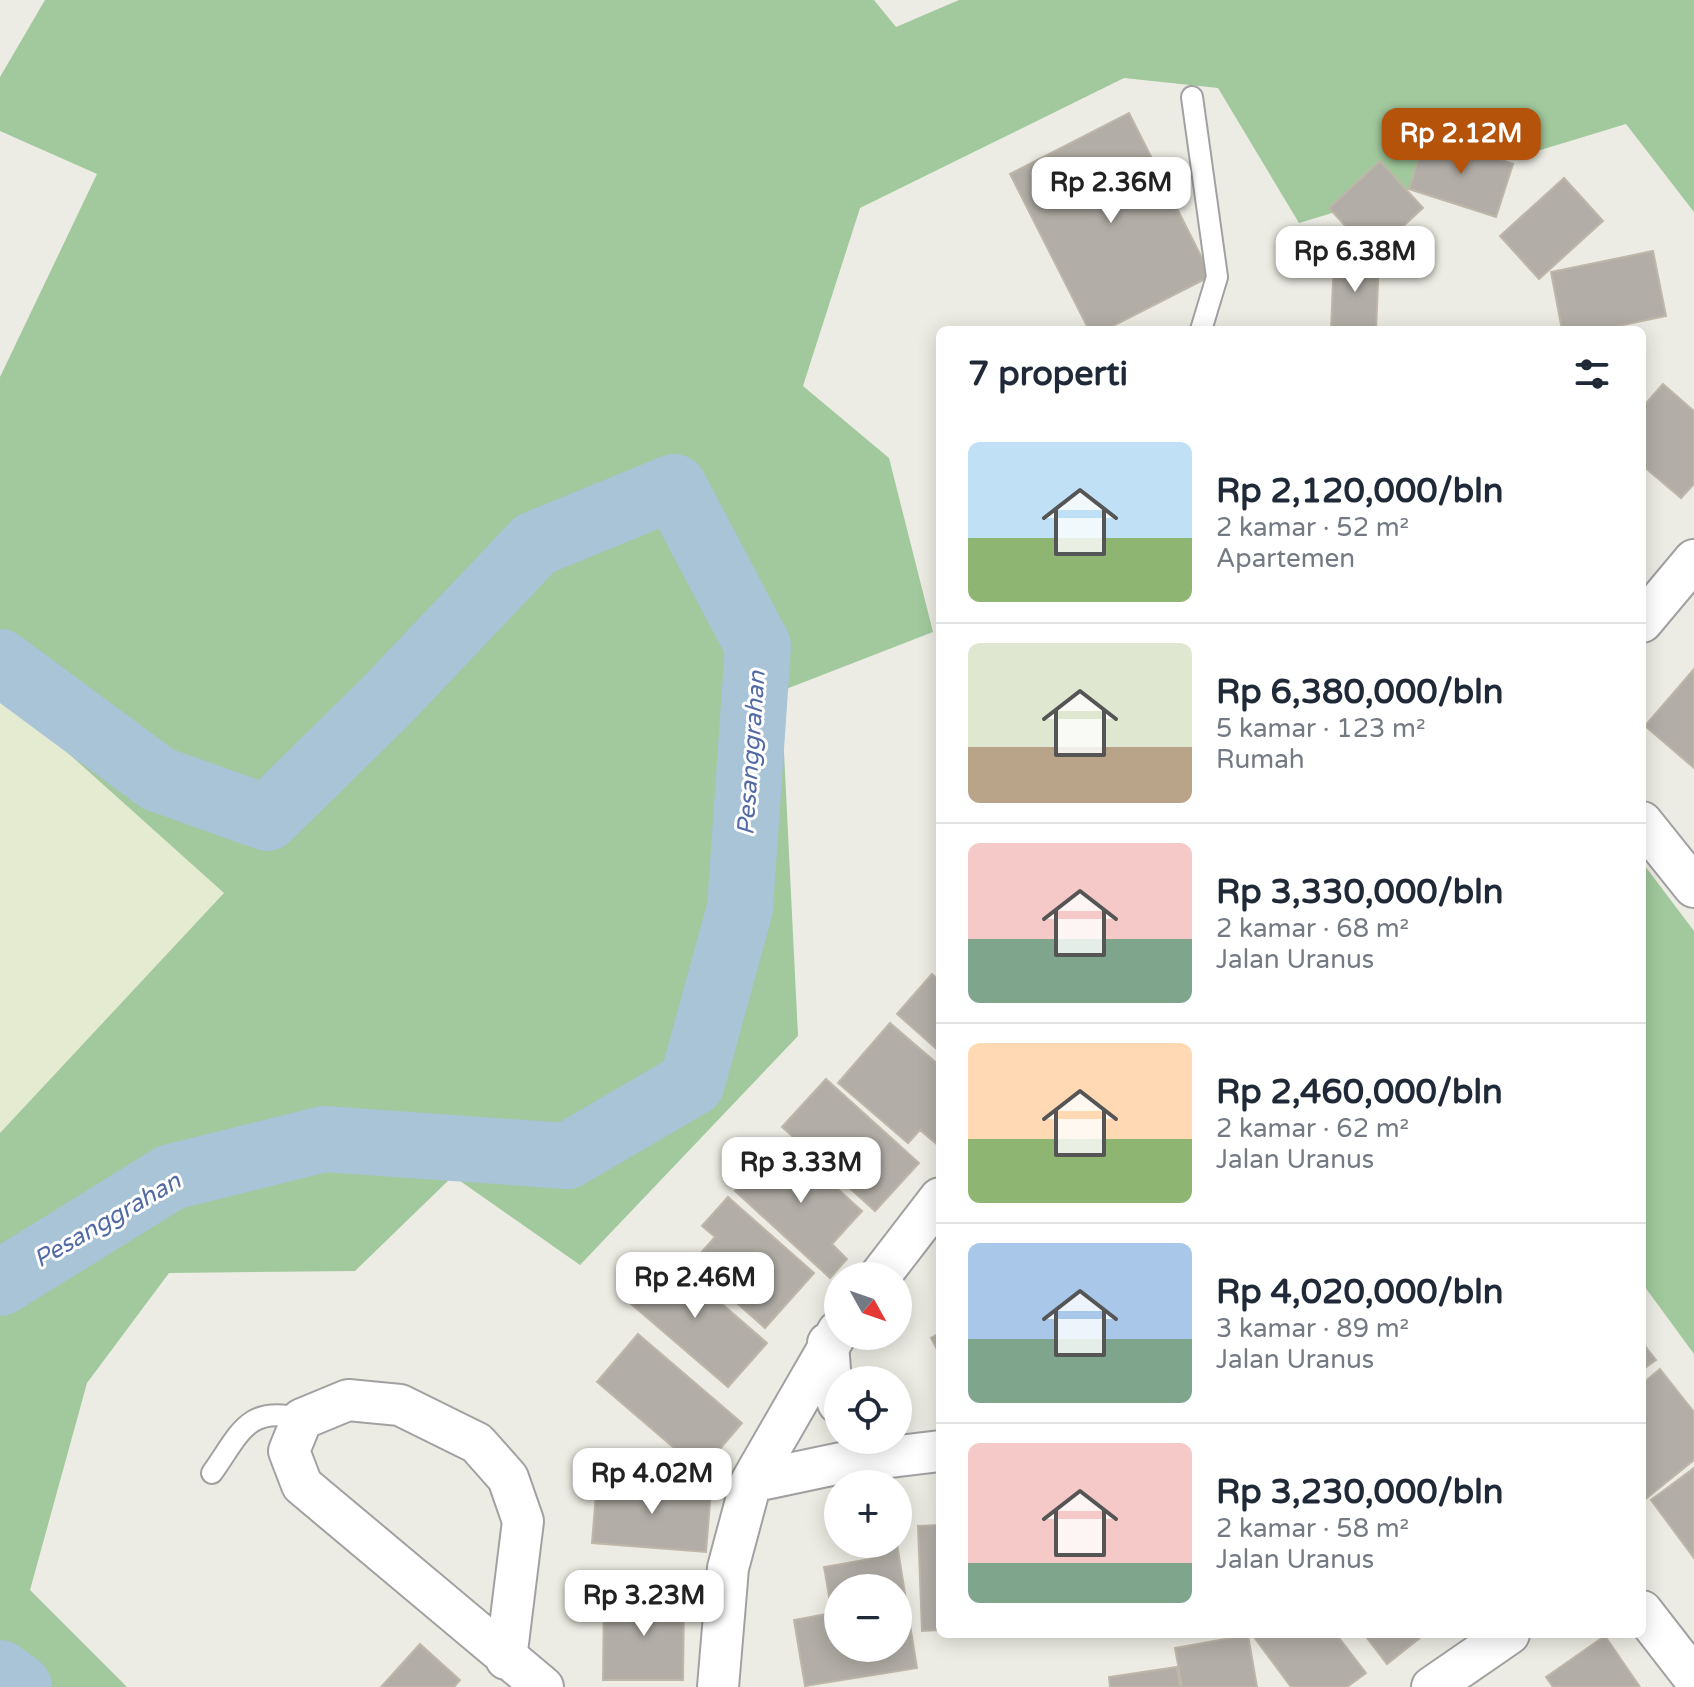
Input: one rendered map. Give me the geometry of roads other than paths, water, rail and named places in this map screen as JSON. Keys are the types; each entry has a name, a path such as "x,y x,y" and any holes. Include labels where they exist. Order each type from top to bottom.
{"street":[{"path":"1646,617 1694,560"},
{"path":"1646,827 1694,887"},
{"path":"891,1262 936,1203"},
{"path":"718,1687 728,1568 751,1482 826,1350"},
{"path":"506,1659 523,1521 508,1478 477,1443 400,1405 348,1400 302,1419 289,1451 302,1485 506,1659 543,1687"},
{"path":"912,1451 936,1451"},
{"path":"751,1482 852,1454"},
{"path":"1646,1616 1694,1678"},
{"path":"1432,1687 1503,1638"}],"lane":[{"path":"1192,97 1217,277 1202,326"},
{"path":"212,1473 248,1423 269,1413 302,1419"}],"waterway":[{"name":"Pesanggrahan","path":"0,662 158,779 267,818 388,699 535,544 674,487 758,646 740,908 692,1083 567,1156 324,1139 171,1177 0,1283"},
{"name":"Pesanggrahan","path":"0,1673 19,1687"}]}
